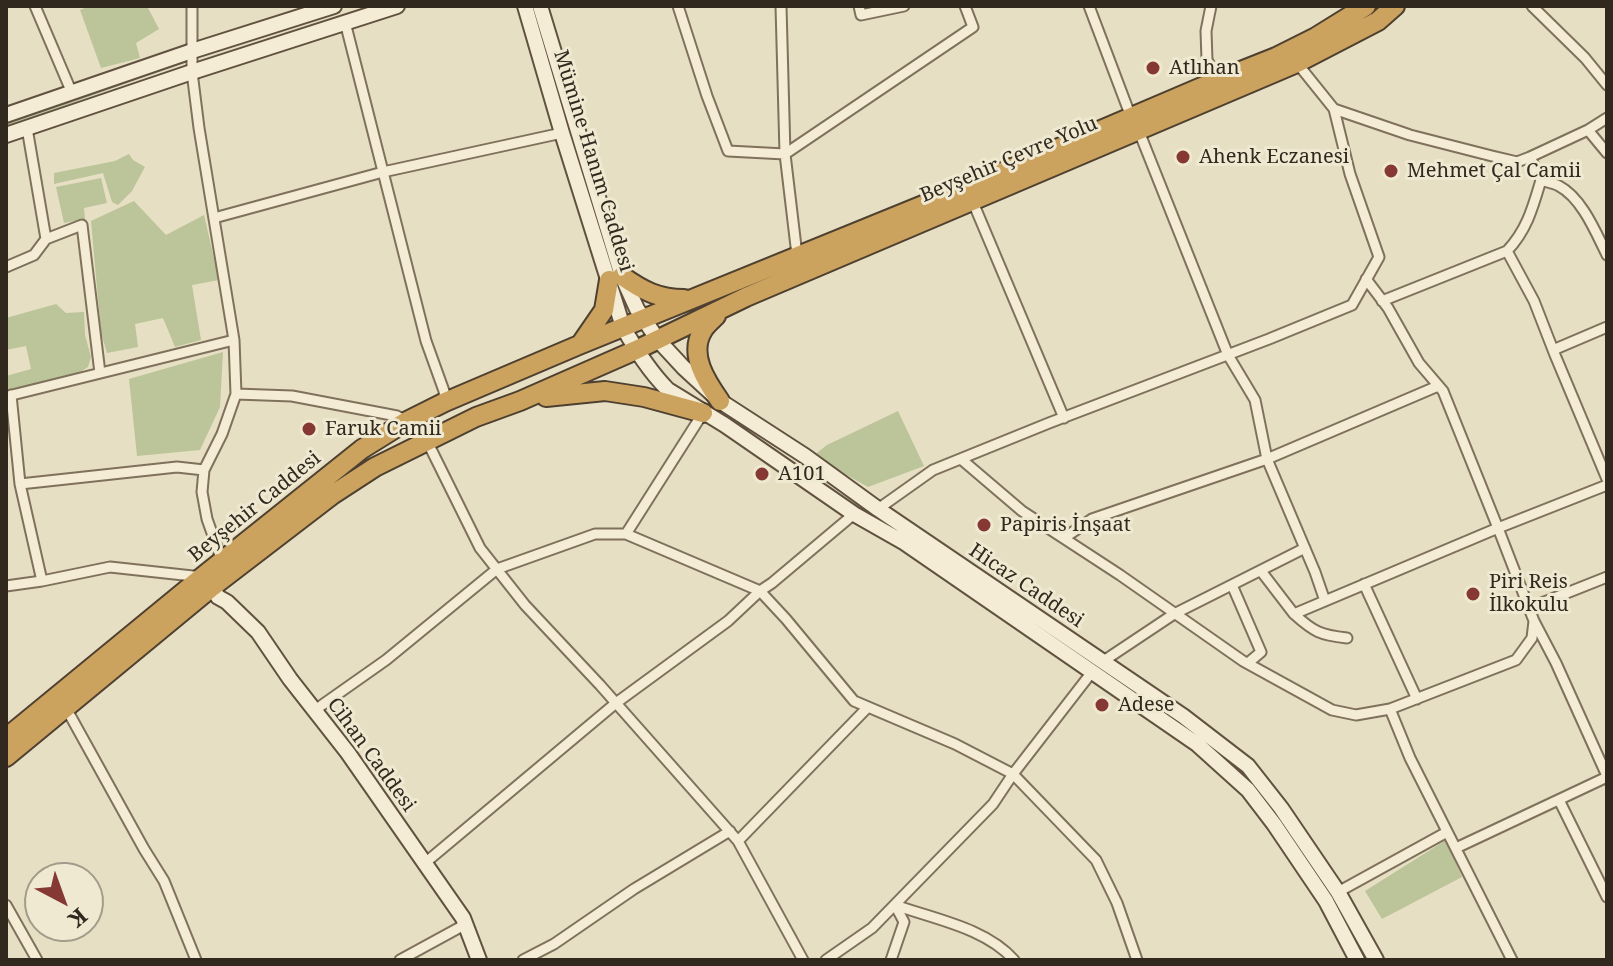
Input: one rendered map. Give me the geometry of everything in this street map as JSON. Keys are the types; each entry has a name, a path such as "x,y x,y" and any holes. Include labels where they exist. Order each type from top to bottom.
{"highway":[{"name":"Beyşehir Çevre Yolu","path":"636,350 746,297 972,200 1218,80 1276,57 1366,6"},
{"name":"Beyşehir Çevre Yolu","path":"691,299 965,188 1297,63 1378,21 1395,6"},
{"path":"579,345 604,310 616,278 654,296 691,299"},
{"name":"Beyşehir Caddesi","path":"6,757 207,582 222,561 362,449 445,402 691,299"},
{"path":"720,401 699,366 698,346 702,330 724,308"},
{"name":"Beyşehir Caddesi","path":"6,738 207,582 375,467 476,417 636,350"},
{"path":"520,401 605,391 644,397 703,413"}],"main road":[{"path":"6,115 334,6"},
{"path":"6,135 397,6"},
{"name":"Mümine Hanım Caddesi","path":"525,6 562,133 616,278"},
{"name":"Mümine Hanım Caddesi","path":"540,6 596,195 616,278 623,327"},
{"name":"Hicaz Caddesi","path":"616,278 658,340 720,401 805,456 1097,667 1197,744 1248,790 1326,901 1357,960"},
{"name":"Hicaz Caddesi","path":"623,327 636,350 664,386 854,514 905,543 1097,667 1183,716 1248,766 1281,808 1338,892 1376,960"},
{"path":"664,386 662,373 667,367 673,365 685,369"},
{"name":"Cihan Caddesi","path":"207,582 218,597 258,632 348,753 466,924 479,960"}],"street":[{"path":"35,6 72,93"},
{"path":"678,6 728,151 785,154 973,27 965,6"},
{"path":"781,6 785,154 797,255"},
{"path":"859,6 861,15 904,6"},
{"path":"1089,6 1228,355 1255,400 1267,459 1325,601"},
{"path":"1211,6 1206,31 1207,60 1218,80"},
{"path":"1532,6 1585,58 1607,85"},
{"path":"194,7 192,72 234,340 236,394 222,434 204,470 202,492 207,519 222,561"},
{"path":"345,22 426,341 445,402"},
{"path":"878,509 933,470 1352,305 1379,257 1350,174 1334,109 1297,63"},
{"path":"1334,109 1410,135 1517,162 1588,130 1607,118"},
{"path":"27,128 46,239"},
{"path":"1588,130 1607,153"},
{"path":"214,218 383,172 562,133"},
{"path":"1382,301 1507,251 1520,238 1541,180 1530,157"},
{"path":"1541,180 1560,186 1576,201 1589,218 1607,255"},
{"path":"972,200 1064,418"},
{"path":"6,267 34,255 46,239 82,225 100,373"},
{"path":"1507,251 1534,301 1607,479"},
{"path":"1366,279 1419,363 1443,391 1534,621 1607,776 1456,848"},
{"path":"1553,350 1607,327"},
{"path":"42,581 20,484 8,396 234,340"},
{"path":"1064,538 1092,519 1267,459 1438,386"},
{"path":"236,394 292,396 397,416 407,421"},
{"path":"626,534 703,413"},
{"path":"427,441 480,548 525,605 738,841 803,960"},
{"path":"961,459 1022,511 1174,614 1248,663 1332,710 1356,715 1390,709 1516,660 1532,638 1534,621"},
{"path":"20,484 177,467 204,470"},
{"path":"1294,614 1607,485"},
{"path":"425,863 616,703 728,621 854,514"},
{"path":"315,710 386,660 497,569 595,534 626,534 760,591 854,701 955,744 1013,774 1096,860 1117,903 1137,960"},
{"path":"826,960 872,928 993,804 1097,667 1174,614 1305,548"},
{"path":"6,586 110,567 207,582"},
{"path":"1261,571 1294,614 1312,629 1326,636 1347,638"},
{"path":"1529,608 1607,577"},
{"path":"1364,584 1417,699"},
{"path":"1232,585 1261,652 1248,663"},
{"path":"65,707 164,881 196,960"},
{"path":"738,841 868,707"},
{"path":"1390,709 1410,758 1512,960"},
{"path":"1559,800 1607,897"},
{"path":"523,960 554,944 634,889 730,831"},
{"path":"1338,892 1447,832"},
{"path":"6,905 37,960"},
{"path":"891,960 904,922 895,905"},
{"path":"895,905 981,934 1014,960"},
{"path":"400,960 466,924"}],"green space":[{"path":"89,6 147,6 159,29 136,43 140,58 101,68 80,10"},
{"path":"187,58 187,61 6,127 6,123"},
{"path":"129,154 145,167 132,191 118,205 112,202 103,173 54,184 54,173 115,161"},
{"path":"101,178 107,203 84,208 85,219 64,223 56,187"},
{"path":"134,201 166,235 204,215 219,280 192,285 201,340 175,347 163,318 135,324 138,347 107,353 101,333 91,221"},
{"path":"56,304 66,313 84,312 85,335 91,357 88,367 78,373 6,392 6,376 31,369 26,346 6,350 6,318"},
{"path":"223,352 220,407 200,450 137,456 129,379"},
{"path":"898,411 924,466 868,487 813,456 827,445"},
{"path":"1446,840 1462,877 1382,919 1365,891"}],"place":[{"name":"Atlıhan","path":"1153,68"},
{"name":"Ahenk Eczanesi","path":"1183,157"},
{"name":"Mehmet Çal Camii","path":"1391,171"},
{"name":"Faruk Camii","path":"309,429"},
{"name":"A101","path":"762,474"},
{"name":"Papiris İnşaat","path":"984,525"},
{"name":"Piri Reis İlkokulu","path":"1473,594"},
{"name":"Adese","path":"1102,705"}]}
